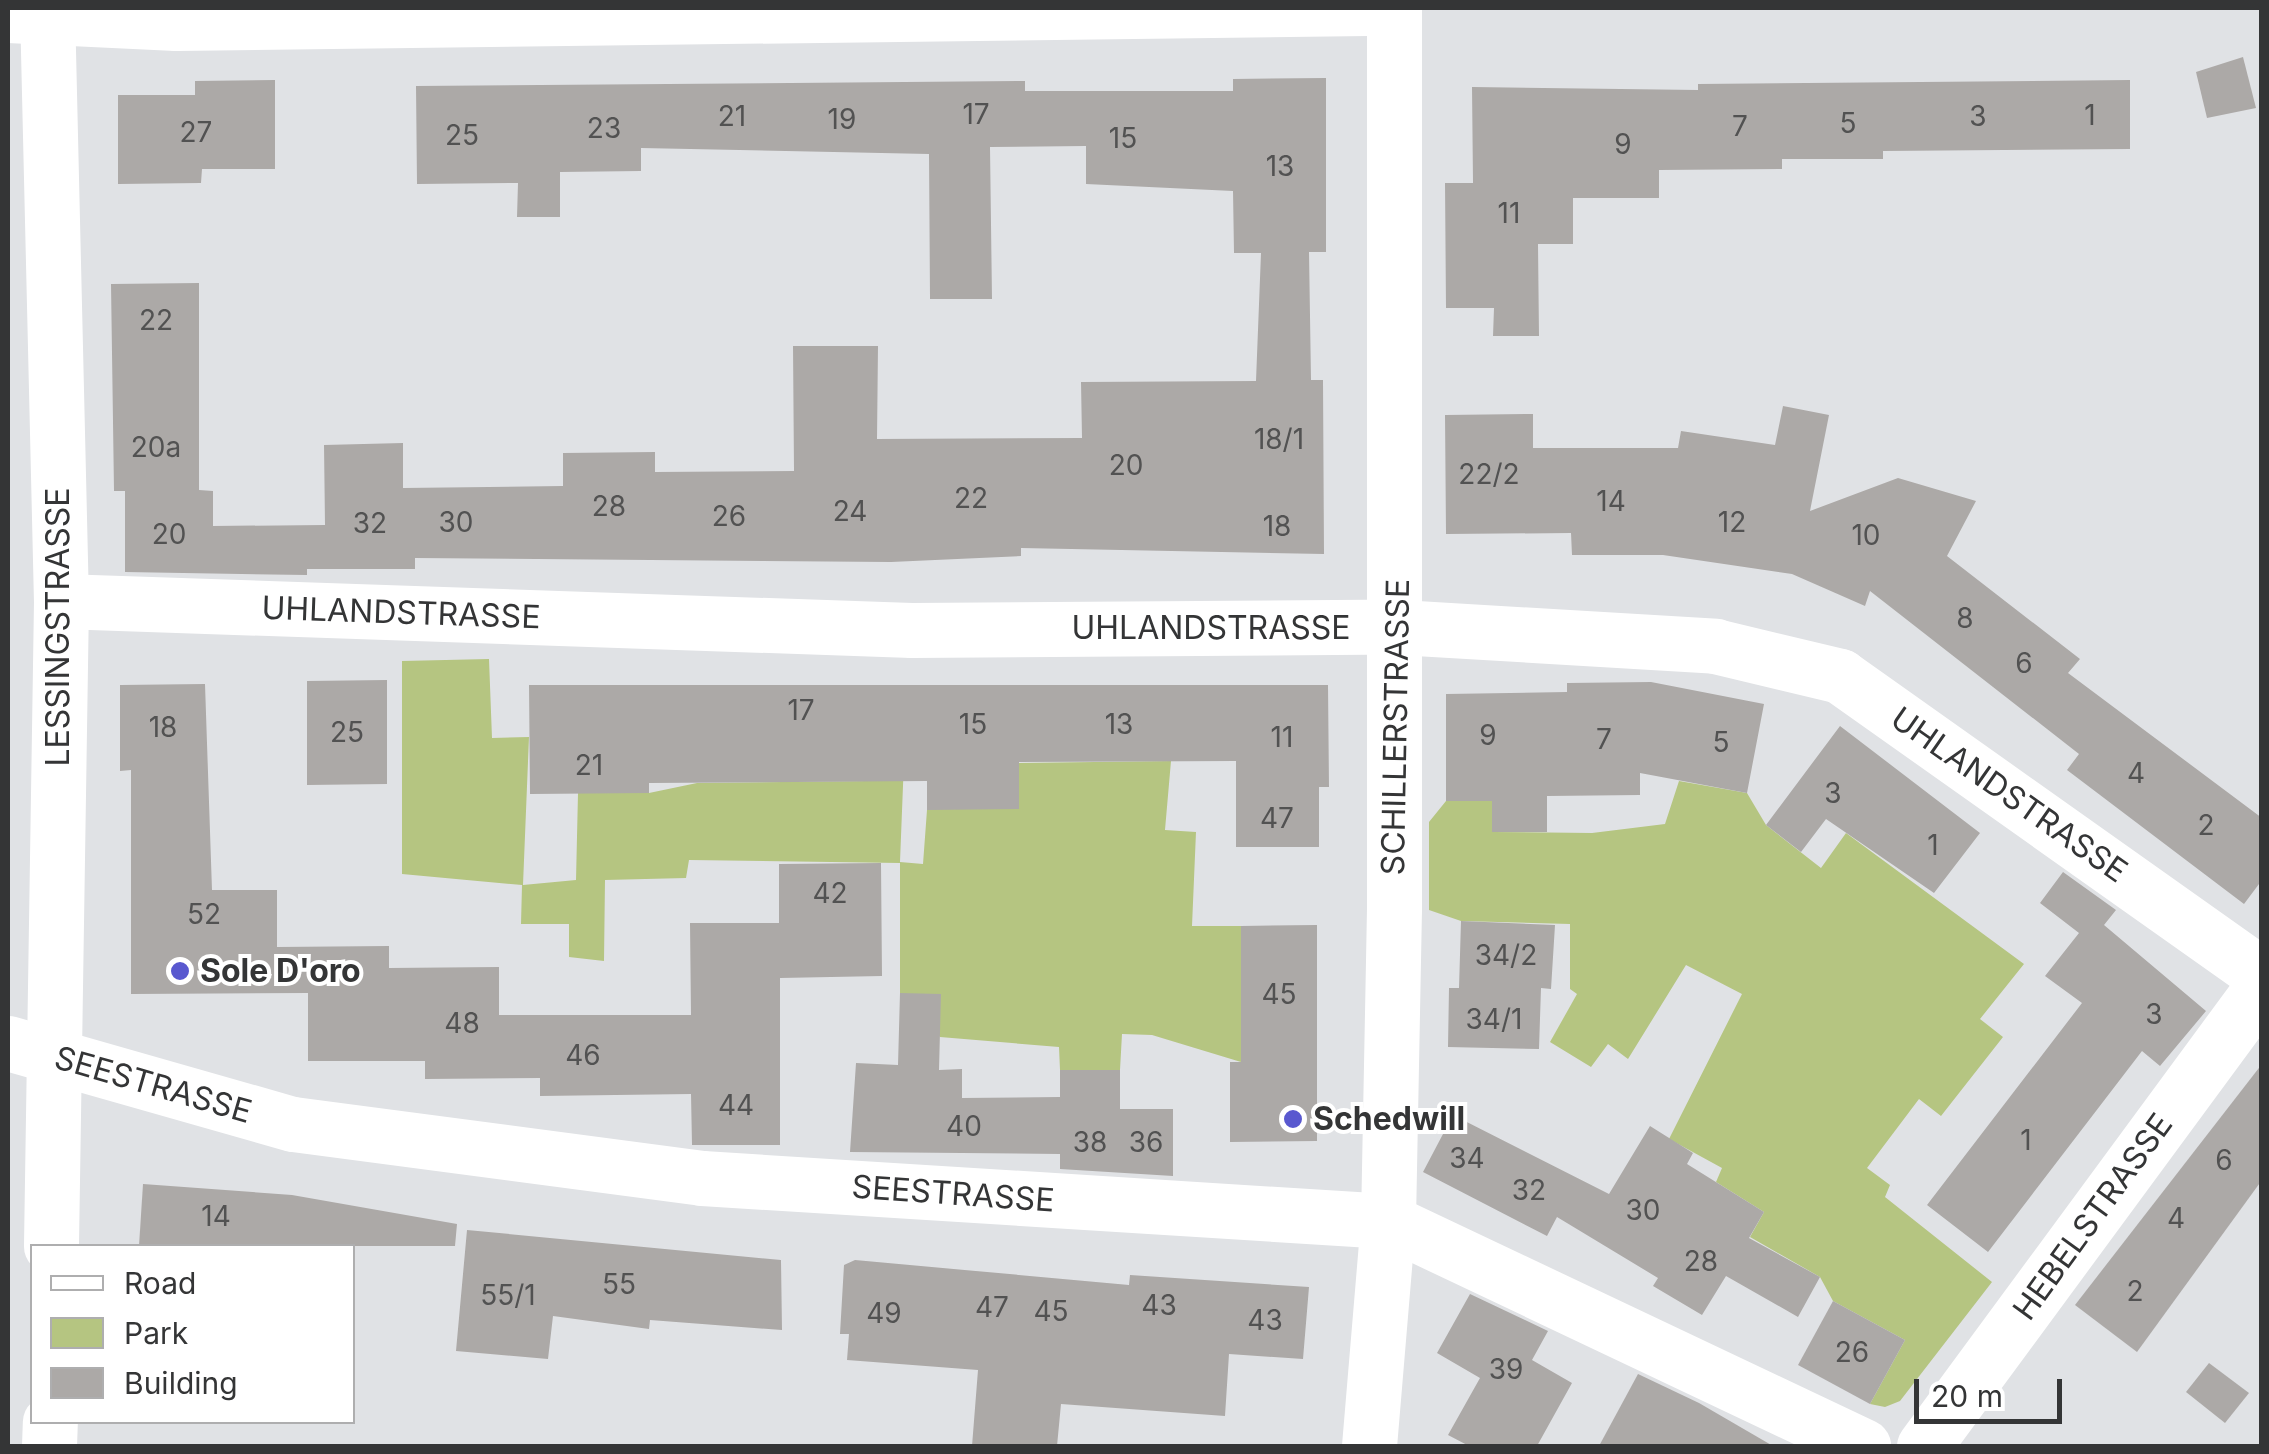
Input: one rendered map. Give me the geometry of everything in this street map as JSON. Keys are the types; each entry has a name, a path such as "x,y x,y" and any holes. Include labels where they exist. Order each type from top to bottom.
{"street":[{"path":"34,13 176,24 713,12 1368,8"},
{"name":"SCHILLERSTRASSE","path":"1369,1446 1388,1221 1398,627 1394,8"},
{"name":"LESSINGSTRASSE","path":"34,13 62,601 30,1050 52,1244"},
{"name":"UHLANDSTRASSE","path":"62,601 912,630 1398,627 1715,646 1840,676 2262,975"},
{"name":"HEBELSTRASSE","path":"1924,1446 2262,987"},
{"name":"SEESTRASSE","path":"30,1050 294,1124 702,1178 1388,1221 1863,1446"}],"green space":[{"path":"489,659 492,738 529,737 523,885 576,880 578,793 649,793 697,783 867,781 905,735 900,862 923,864 927,810 1019,763 1171,761 1165,830 1196,832 1192,926 1241,926 1241,1062 1152,1035 1122,1034 1120,1070 1060,1070 1059,1047 940,1037 900,993 900,863 689,860 686,878 605,880 604,961 569,957 569,924 521,924 522,885 402,874 402,661"},
{"path":"1679,781 1747,793 1766,825 1821,868 1846,833 2024,964 1980,1019 2003,1037 1941,1116 1919,1099 1867,1168 1890,1185 1885,1197 1992,1282 1900,1401 1885,1407 1870,1404 1905,1340 1833,1301 1820,1277 1750,1237 1764,1212 1716,1182 1722,1168 1669,1139 1742,994 1686,965 1628,1059 1608,1044 1591,1067 1550,1042 1577,994 1570,989 1570,924 1461,921 1429,910 1429,822 1446,801 1492,801 1493,832 1592,833 1665,824"}],"building":[{"path":"2243,57 2256,108 2207,118 2196,72"},
{"path":"1326,78 1326,252 1309,252 1311,380 1323,380 1324,554 1021,548 1021,556 891,562 415,558 415,569 307,569 307,575 125,572 125,491 114,491 111,284 199,283 199,490 213,491 213,526 325,525 324,445 403,443 403,488 563,486 563,453 655,452 655,472 794,471 793,346 878,346 877,439 1082,438 1081,382 1256,381 1261,253 1234,253 1233,191 1086,184 1086,146 990,147 992,299 930,299 929,154 641,148 641,171 560,172 560,217 517,217 518,183 417,184 416,86 1025,81 1025,91 1233,91 1233,79"},
{"path":"275,80 275,169 202,169 201,183 118,184 118,95 195,95 195,81"},
{"path":"2130,80 2130,149 1883,151 1883,159 1782,159 1782,169 1659,170 1659,198 1573,198 1573,244 1538,244 1539,336 1493,336 1494,308 1446,308 1445,183 1473,183 1472,87 1698,90 1698,84"},
{"path":"1783,406 1829,415 1810,511 1898,478 1976,501 1947,556 2080,659 2068,673 2262,818 2262,880 2244,904 2067,770 2079,754 1870,591 1865,606 1792,574 1663,555 1572,555 1571,533 1446,534 1445,415 1533,414 1533,448 1678,448 1681,431 1775,445"},
{"path":"387,680 387,784 307,785 307,681"},
{"path":"1651,682 1764,704 1747,793 1640,773 1640,795 1547,796 1547,832 1492,832 1492,801 1446,801 1446,694 1567,692 1567,683"},
{"path":"205,684 212,890 277,890 277,947 389,946 389,968 499,967 499,1015 691,1015 690,923 779,923 779,864 881,863 882,976 780,978 780,1145 692,1145 691,1094 540,1096 540,1078 425,1079 425,1061 308,1061 308,993 131,994 131,770 120,771 120,685"},
{"path":"529,685 1328,685 1329,787 1319,787 1319,847 1236,847 1236,761 1019,762 1019,809 927,810 927,781 649,783 649,793 530,794"},
{"path":"1840,726 1980,833 1934,893 1826,819 1801,852 1766,825"},
{"path":"2063,872 2116,910 2104,925 2206,1011 2160,1066 2142,1051 1988,1252 1927,1205 2082,1003 2045,976 2079,933 2040,903"},
{"path":"1461,921 1555,925 1551,989 1541,988 1539,1049 1448,1047 1449,988 1459,988"},
{"path":"1317,925 1317,1141 1230,1142 1230,1062 1241,1062 1241,926"},
{"path":"900,993 941,994 939,1070 962,1069 962,1098 1060,1097 1060,1070 1120,1070 1120,1109 1173,1109 1173,1176 1060,1169 1060,1154 850,1152 856,1063 898,1065"},
{"path":"2262,1064 2262,1180 2137,1352 2075,1305"},
{"path":"1453,1115 1609,1194 1650,1126 1693,1153 1687,1164 1764,1212 1749,1238 1820,1277 1798,1317 1726,1276 1702,1315 1653,1286 1658,1278 1557,1217 1547,1236 1423,1172"},
{"path":"143,1184 292,1195 457,1224 455,1246 139,1244"},
{"path":"467,1230 781,1260 782,1330 650,1320 649,1329 553,1316 548,1359 456,1351"},
{"path":"855,1260 1129,1285 1130,1275 1309,1287 1303,1359 1229,1354 1225,1416 1061,1404 1057,1446 972,1446 978,1370 847,1360 849,1334 840,1334 844,1265"},
{"path":"1470,1294 1548,1331 1532,1360 1572,1383 1537,1446 1469,1446 1448,1435 1480,1378 1437,1353"},
{"path":"1833,1301 1905,1340 1870,1404 1798,1365"},
{"path":"2209,1363 2249,1393 2225,1423 2186,1392"},
{"path":"1638,1374 1699,1403 1773,1446 1599,1446"}],"place":[{"name":"Sole D'oro","path":"180,971"},
{"name":"Schedwill","path":"1293,1119"}]}
